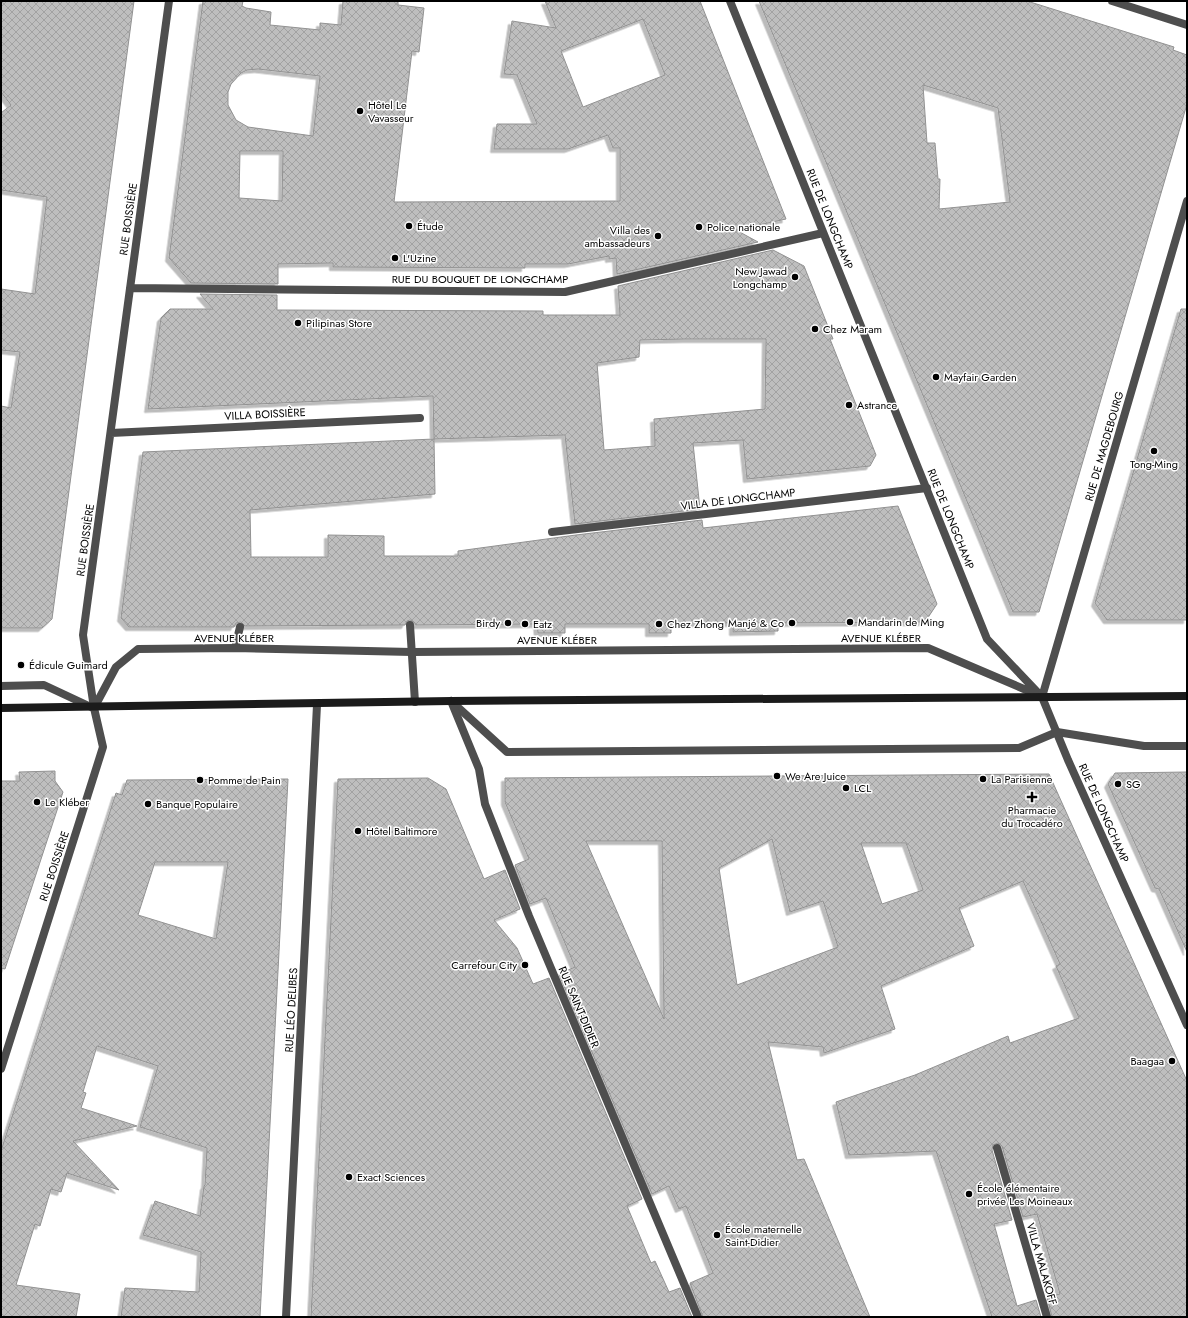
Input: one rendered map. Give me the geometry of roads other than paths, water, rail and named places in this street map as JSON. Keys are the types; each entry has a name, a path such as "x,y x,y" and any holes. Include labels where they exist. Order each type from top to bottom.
{"main road":[{"name":"AVENUE KLÉBER","path":"1,708 317,705 451,701 1187,696"}],"street":[{"name":"RUE BOISSIÈRE","path":"1,1069 103,747 94,708 83,635 169,1"},
{"name":"RUE DE LONGCHAMP","path":"730,1 987,639 1042,697 1187,1025"},
{"path":"1112,1 1187,25"},
{"name":"RUE DE MAGDEBOURG","path":"1042,697 1187,201"},
{"name":"RUE DU BOUQUET DE LONGCHAMP","path":"130,288 565,292 823,233"},
{"name":"VILLA BOISSIÈRE","path":"111,433 420,418"},
{"name":"VILLA DE LONGCHAMP","path":"552,532 927,488"},
{"path":"410,625 415,702"},
{"path":"235,648 240,627"},
{"name":"AVENUE KLÉBER","path":"1,686 44,685 94,708 116,667 138,649 235,648 412,652 928,648 1042,697"},
{"path":"451,701 508,752 1019,748 1057,732 1144,746 1187,746"},
{"name":"RUE SAINT-DIDIER","path":"451,701 479,769 485,804 526,908 698,1317"},
{"name":"RUE LÉO DELIBES","path":"286,1317 317,705"},
{"name":"VILLA MALAKOFF","path":"997,1148 1047,1317"}],"place":[{"name":"Hôtel Le Vavasseur","path":"360,111"},
{"name":"Étude","path":"409,226"},
{"name":"Police nationale","path":"699,227"},
{"name":"Villa des ambassadeurs","path":"658,236"},
{"name":"L'Uzine","path":"395,258"},
{"name":"New Jawad Longchamp","path":"795,277"},
{"name":"Pilipinas Store","path":"298,323"},
{"name":"Chez Maram","path":"815,329"},
{"name":"Mayfair Garden","path":"936,377"},
{"name":"Astrance","path":"849,405"},
{"name":"Tong-Ming","path":"1154,451"},
{"name":"Mandarin de Ming","path":"850,622"},
{"name":"Birdy","path":"508,623"},
{"name":"Manjé & Co","path":"792,623"},
{"name":"Eatz","path":"525,624"},
{"name":"Chez Zhong","path":"659,624"},
{"name":"Édicule Guimard","path":"21,665"},
{"name":"We Are Juice","path":"777,776"},
{"name":"La Parisienne","path":"983,779"},
{"name":"Pomme de Pain","path":"200,780"},
{"name":"SG","path":"1118,784"},
{"name":"LCL","path":"846,788"},
{"name":"Pharmacie du Trocadéro","path":"1032,797"},
{"name":"Le Kléber","path":"37,802"},
{"name":"Banque Populaire","path":"148,804"},
{"name":"Hôtel Baltimore","path":"358,831"},
{"name":"Carrefour City","path":"525,965"},
{"name":"Baagaa","path":"1172,1061"},
{"name":"Exact Sciences","path":"349,1177"},
{"name":"École élémentaire privée Les Moineaux","path":"969,1194"},
{"name":"École maternelle Saint-Didier","path":"717,1235"}]}
